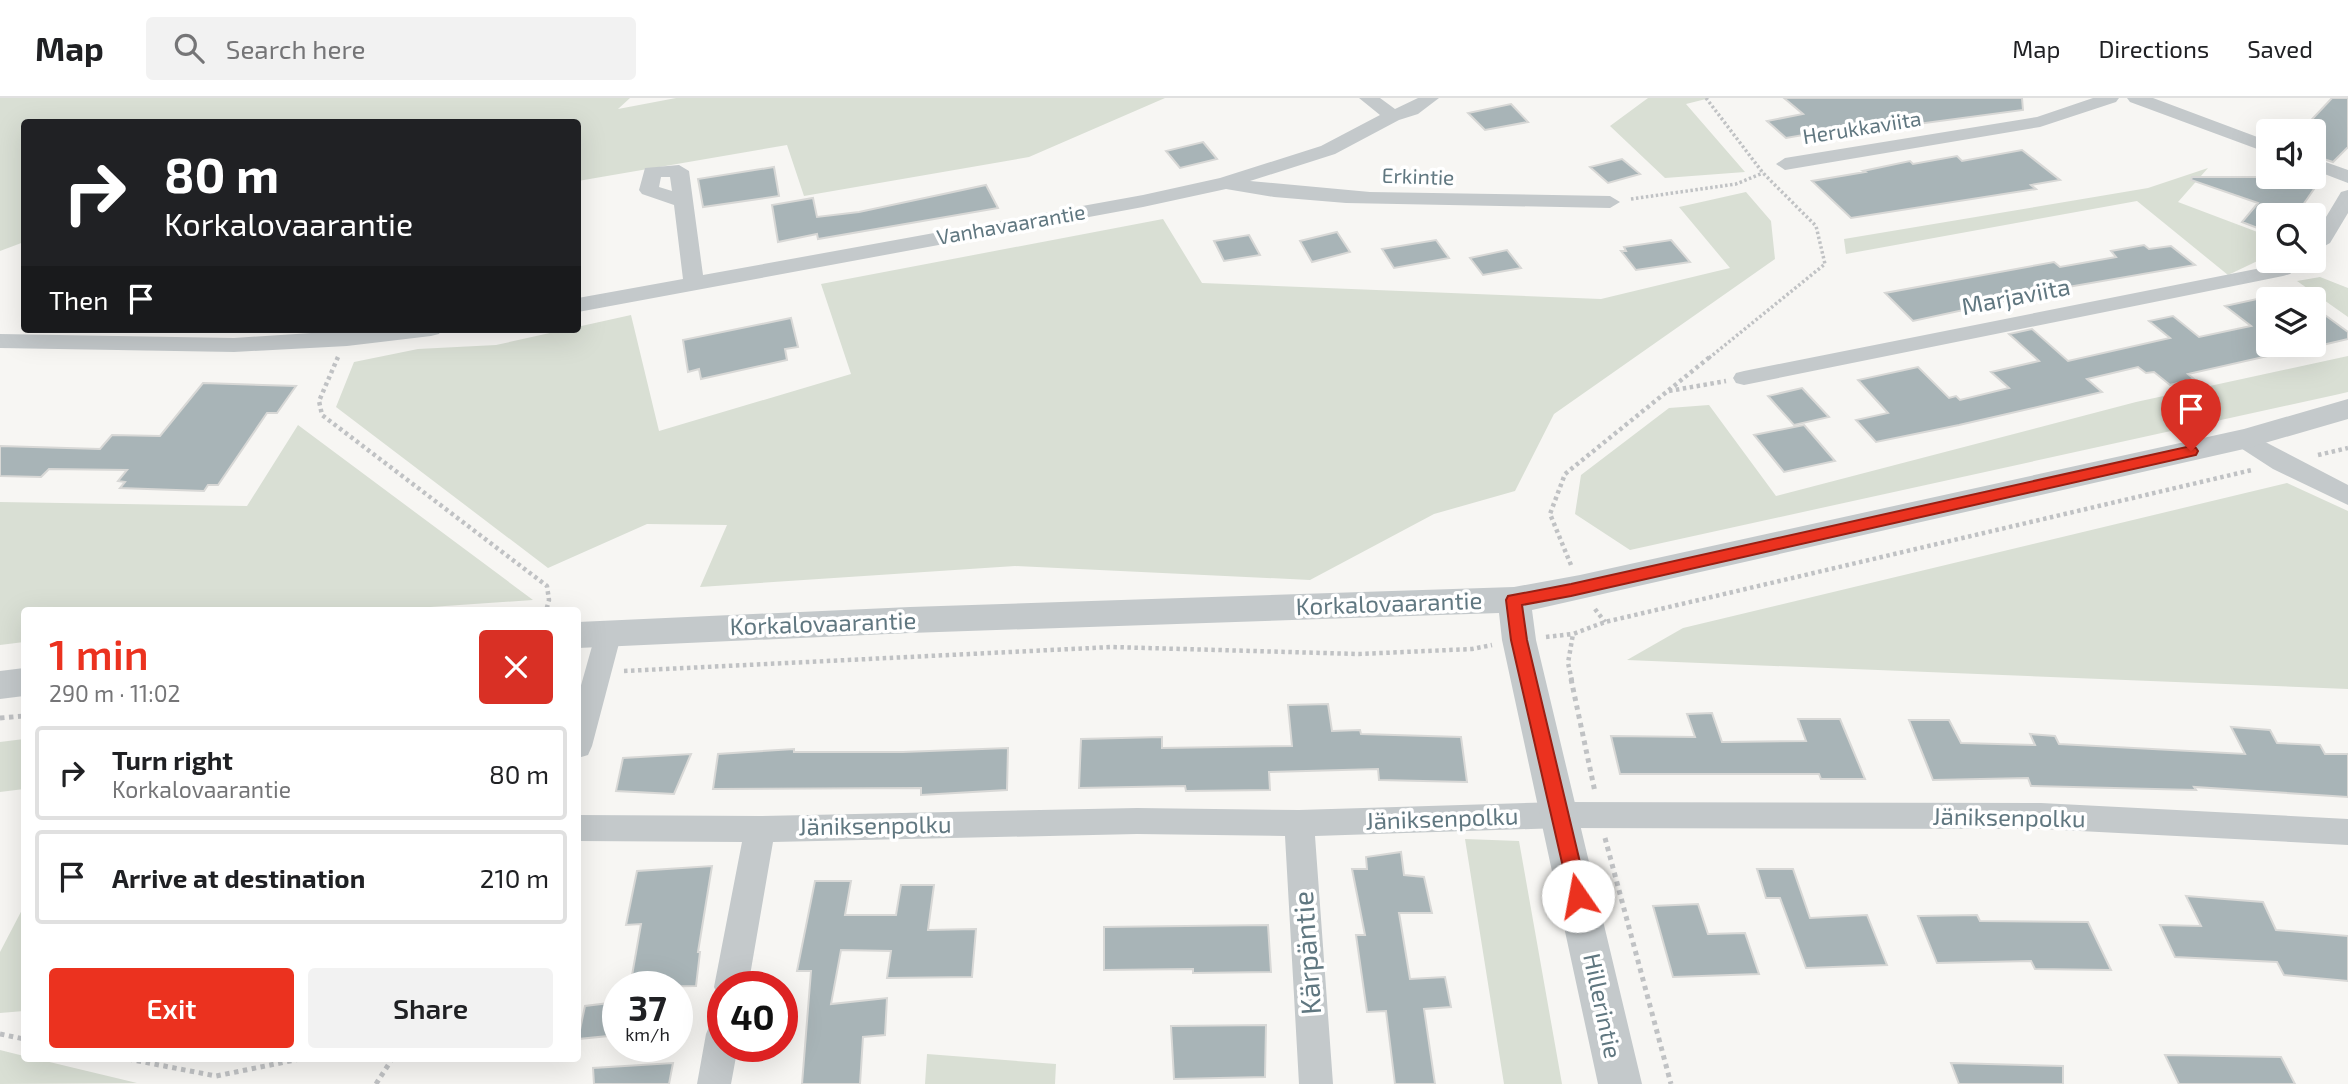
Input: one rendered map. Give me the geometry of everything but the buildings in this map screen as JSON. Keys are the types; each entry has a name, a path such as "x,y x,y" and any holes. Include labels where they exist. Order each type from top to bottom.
{"street":[{"path":"1368,98 1393,116"},
{"name":"Vanhavaarantie","path":"581,304 1143,201 1225,183 1328,150 1393,116 1412,110 1430,98"},
{"name":"Herukkaviita","path":"1785,164 2040,122 2110,98"},
{"path":"2136,98 2256,143"},
{"path":"2326,169 2348,177"},
{"name":"Erkintie","path":"1225,183 1322,196 1541,203 1610,202"},
{"path":"2326,234 2348,196"},
{"path":"682,201 694,283"},
{"name":"Marjaviita","path":"1744,378 2268,273"},
{"path":"0,341 234,345 346,339 397,333"},
{"name":"Korkalovaarantie","path":"593,634 1514,600 1580,588 2244,439 2348,409"},
{"path":"2244,439 2283,463 2348,495"},
{"name":"Hillerintie","path":"1514,600 1519,640 1620,1084"},
{"path":"581,735 599,672 593,634"},
{"path":"0,685 21,682"},
{"name":"Jäniksenpolku","path":"581,828 760,829 1137,821 1299,823 1560,815 2041,816 2348,832"},
{"name":"Kärpäntie","path":"1299,823 1316,1084"},
{"path":"734,971 760,829"},
{"path":"714,1084 718,1062"}],"path":[{"path":"1605,622 1580,588 1550,514 1565,474 1825,264 1816,226 1763,173 1706,98"},
{"path":"1610,202 1736,184 1763,173"},
{"path":"346,339 318,401 322,415 547,586 547,607"},
{"path":"1668,391 1744,378"},
{"path":"599,672 1112,647 1359,654 1472,649 1573,634 1605,622 2348,448"},
{"path":"1573,634 1568,663 1600,817 1671,1084"},
{"path":"0,718 21,716"},
{"path":"0,1034 21,1038"},
{"path":"144,1062 216,1076 285,1062"},
{"path":"376,1084 391,1062"}],"shaded area":[{"path":"0,98 630,98 618,109 676,98 1165,98 1029,157 804,196 787,145 581,180 581,119 21,119 21,243 0,251"},
{"path":"1648,98 1710,98 1686,104 1745,172 1665,178 1610,126"},
{"path":"2208,168 2178,202 2256,231 2256,262 2228,275 2137,201 1846,254 1844,239 2148,188"},
{"path":"1746,192 1771,221 1775,259 1554,414 1515,491 1434,514 1310,580 1015,566 700,587 727,525 647,524 548,568 336,407 354,362 418,349 496,345 550,333 581,333 581,326 631,315 659,431 851,374 821,284 1163,219 1202,283 1601,299 1730,268 1679,207"},
{"path":"2320,277 2348,288 2348,317 2326,301 2326,287 2306,287 2297,281"},
{"path":"2348,356 2348,392 1630,550 1575,514 1581,475 1669,408 1709,405 1776,496 2136,402"},
{"path":"298,425 533,600 431,607 21,607 21,642 0,645 0,502 247,506"},
{"path":"2287,483 2348,511 2348,689 1627,660 1683,628"},
{"path":"21,739 21,789 0,792 0,742"},
{"path":"1465,839 1519,841 1562,1084 1504,1084"},
{"path":"21,912 21,1011 0,1013 0,952"},
{"path":"0,1050 21,1055 21,1062 50,1062 137,1083 0,1084"},
{"path":"927,1054 1056,1064 1055,1084 925,1084"}],"route":[{"path":"1578,896 1519,640 1514,600 1571,590 2191,451"}]}
